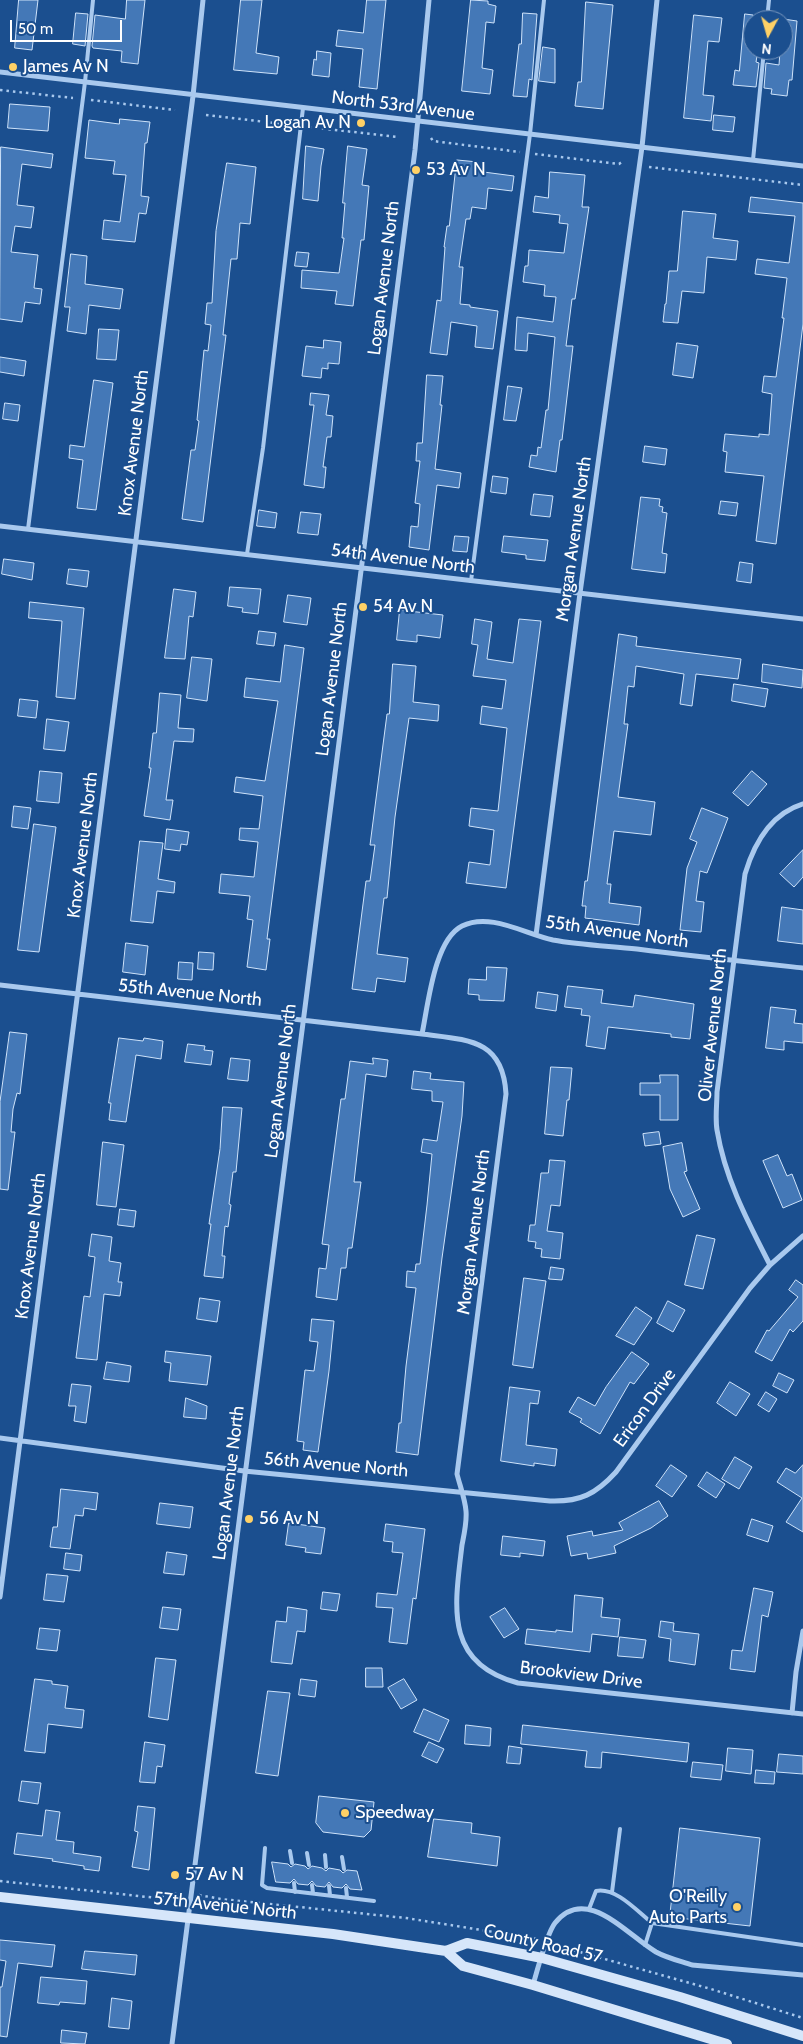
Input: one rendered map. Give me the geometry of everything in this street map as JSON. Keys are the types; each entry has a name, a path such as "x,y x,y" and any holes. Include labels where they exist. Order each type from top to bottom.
{"street":[{"name":"Knox Avenue North","path":"0,1597 193,96 203,0"},
{"name":"Logan Avenue North","path":"172,2044 414,150 429,0"},
{"name":"Morgan Avenue North","path":"536,935 580,593 642,147 657,0"},
{"name":"North 53rd Avenue","path":"0,72 803,166"},
{"name":"54th Avenue North","path":"0,526 803,619"},
{"name":"Oliver Avenue North","path":"770,1265 736,1197 724,1163 717,1128 716,1092 745,874 751,853 763,833 779,816 803,804"},
{"name":"55th Avenue North","path":"0,985 422,1034 438,959 450,936 460,926 473,922 487,920 554,940 803,968"},
{"name":"Morgan Avenue North","path":"422,1034 459,1039 491,1051 500,1063 505,1078 506,1094 457,1474 461,1491"},
{"name":"Ericon Drive","path":"461,1491 550,1501 569,1501 587,1496 603,1486 616,1472 750,1288 770,1265 803,1236"},
{"name":"56th Avenue North","path":"0,1438 244,1470 461,1491"},
{"name":"Brookview Drive","path":"461,1491 466,1512 456,1593 456,1616 467,1649 485,1668 496,1675 518,1682 803,1714"},
{"path":"792,1713 803,1631"},
{"name":"57th Avenue North","path":"0,1897 333,1934 446,1951"},
{"path":"533,1985 549,1935 555,1923 574,1908 589,1909 604,1915 657,1952 692,1965 803,1976"},
{"name":"County Road 57","path":"446,1951 467,1943 542,1958 680,1997 803,2036"},
{"path":"446,1951 462,1966 533,1985 726,2044"},
{"path":"679,2030 701,2044"}],"lane":[{"path":"28,529 85,82 93,0"},
{"path":"471,581 530,134 544,0"},
{"path":"753,160 763,60"},
{"path":"247,554 263,448 303,108"},
{"path":"612,1892 620,1829"},
{"path":"265,1848 262,1884 267,1888 374,1901"},
{"path":"290,1851 292,1863"},
{"path":"307,1853 309,1865"},
{"path":"325,1855 326,1868"},
{"path":"342,1857 344,1869"},
{"path":"294,1883 295,1892"},
{"path":"312,1885 313,1893"},
{"path":"329,1886 330,1895"},
{"path":"346,1888 347,1898"},
{"path":"589,1909 596,1890 601,1890 612,1892 652,1923 803,1945"},
{"path":"645,1944 652,1923"}],"path":[{"path":"206,115 294,125"},
{"path":"307,127 398,137"},
{"path":"648,167 803,185"},
{"path":"0,1881 157,1898 175,1894"},
{"path":"210,1896 221,1900 406,1918 537,1939"},
{"path":"565,1948 712,1989 803,2018"}],"building":[{"path":"19,0 38,0 32,50 15,48"},
{"path":"127,0 145,0 138,64 121,62 122,51 93,48 92,46 95,15 125,19"},
{"path":"241,0 262,0 256,53 279,57 277,74 234,70"},
{"path":"367,0 386,0 377,89 359,87 363,49 336,46 338,30 363,33"},
{"path":"471,0 488,1 488,4 496,6 494,23 486,22 482,68 493,70 490,94 462,91"},
{"path":"586,2 613,5 603,109 575,106 578,82 581,82"},
{"path":"76,13 88,14 85,46 73,44"},
{"path":"523,13 537,14 532,80 529,79 527,97 513,96 519,44 521,44"},
{"path":"694,15 722,18 719,42 708,41 703,95 714,96 711,121 684,118"},
{"path":"793,20 797,21 792,80 789,80 787,96 771,94 772,89 764,88 766,63 779,65 779,60 793,60"},
{"path":"743,33 743,60 756,60 756,62 759,63 756,87 733,85 735,70 739,71"},
{"path":"543,47 555,49 555,83 539,81"},
{"path":"317,51 331,53 329,77 312,75"},
{"path":"10,104 50,107 48,131 8,128"},
{"path":"714,115 735,117 733,132 713,130"},
{"path":"120,119 150,122 147,143 145,143 141,196 149,197 146,214 139,213 135,242 102,239 104,220 120,222 126,175 113,174 115,161 85,158 89,120 119,124"},
{"path":"306,146 324,149 318,201 303,199"},
{"path":"348,146 367,149 362,185 369,186 364,240 361,240 353,306 335,304 337,291 301,288 302,270 339,273 344,238 342,238 345,203 343,203"},
{"path":"1,147 53,154 51,168 22,164 17,205 34,207 31,228 15,226 11,252 38,255 34,288 42,289 40,304 25,302 22,322 0,319"},
{"path":"457,160 478,162 476,171 514,176 512,191 488,188 486,209 472,207 470,219 466,219 459,267 463,267 460,304 498,311 493,349 475,347 477,326 451,322 447,355 430,353 437,300 441,301 444,247 447,226 449,226"},
{"path":"227,163 256,167 250,224 240,223 237,259 231,259 223,335 226,335 203,522 182,519 191,450 195,450 199,421 197,420 204,350 208,351 211,325 205,324 207,303 212,303 216,231"},
{"path":"550,172 585,175 582,207 589,207 575,299 572,299 566,346 573,346 562,440 560,440 556,472 529,467 531,455 537,456 538,447 541,448 546,410 548,410 555,337 528,333 527,351 515,350 517,317 553,322 556,297 544,296 545,285 523,282 525,266 528,266 529,250 564,253 568,224 559,223 560,215 533,212 535,196 548,198"},
{"path":"751,197 803,203 803,324 776,544 756,541 764,476 725,472 727,452 723,451 725,434 759,437 759,434 769,435 772,394 762,392 764,376 776,377 784,318 782,318 787,278 755,274 757,259 789,263 795,216 749,212"},
{"path":"683,211 716,214 713,238 738,241 736,260 707,257 704,293 682,291 678,323 663,322 669,271 677,271"},
{"path":"297,252 309,253 307,267 295,266"},
{"path":"71,254 87,256 85,284 123,289 120,309 89,305 86,334 67,331 70,307 65,307"},
{"path":"99,329 119,330 116,360 97,359"},
{"path":"324,340 341,342 339,364 328,363 328,369 322,368 321,378 302,376 306,346 323,348"},
{"path":"677,343 698,346 693,378 673,375"},
{"path":"0,357 26,361 24,376 0,372"},
{"path":"427,375 443,376 435,469 461,473 459,488 437,485 429,550 409,547 411,526 418,527 420,504 415,503 420,461 416,461 417,443 422,443"},
{"path":"94,380 113,383 96,510 77,508 83,460 69,458 70,445 84,447"},
{"path":"508,386 522,388 516,421 504,420"},
{"path":"311,393 329,395 326,415 333,416 331,437 327,437 323,467 326,467 324,488 304,485 314,405 310,405"},
{"path":"5,403 20,405 18,421 3,419"},
{"path":"645,446 667,449 665,465 643,462"},
{"path":"493,476 508,478 506,494 491,492"},
{"path":"534,494 553,496 550,517 531,515"},
{"path":"641,497 660,499 659,506 663,507 662,512 667,513 662,553 667,554 665,573 632,569"},
{"path":"721,501 738,503 736,516 719,514"},
{"path":"259,510 277,513 275,528 257,526"},
{"path":"301,512 321,514 318,535 298,533"},
{"path":"455,536 469,537 467,552 453,551"},
{"path":"504,536 548,540 545,561 526,559 526,555 502,552"},
{"path":"4,559 34,563 32,580 2,574"},
{"path":"740,562 753,564 751,583 737,581"},
{"path":"69,569 89,571 87,587 67,584"},
{"path":"230,587 261,589 258,614 242,612 243,608 228,606"},
{"path":"174,589 196,592 193,617 189,616 185,659 165,658"},
{"path":"288,595 311,598 307,625 284,622"},
{"path":"30,602 84,608 75,699 56,697 62,621 29,618"},
{"path":"400,610 443,615 440,638 417,635 417,642 397,640"},
{"path":"475,619 492,622 487,659 513,663 519,619 541,621 506,888 466,883 469,862 490,865 494,830 469,826 471,808 498,811 507,728 480,724 482,706 502,709 506,680 473,676 478,645 472,644"},
{"path":"259,631 276,633 274,646 257,644"},
{"path":"619,634 637,637 636,646 741,659 738,679 696,674 692,706 680,704 684,674 636,666 634,687 628,686 624,724 628,724 618,797 655,802 651,835 614,831 607,884 611,884 609,903 641,907 639,925 585,918 586,906 582,906 585,881 587,881"},
{"path":"285,645 304,648 267,939 270,939 266,970 247,967 253,920 247,919 250,896 219,893 221,874 254,877 258,842 239,840 240,828 259,829 263,796 234,792 236,777 265,781 278,701 244,697 246,678 280,682"},
{"path":"192,657 212,659 207,701 187,698"},
{"path":"393,664 416,666 413,702 439,705 438,721 409,718 395,817 387,898 384,898 377,954 408,958 405,982 377,978 375,992 352,989 366,881 370,881 375,845 370,845 387,714 389,714"},
{"path":"763,664 803,670 802,688 762,682"},
{"path":"734,684 768,689 765,707 732,701"},
{"path":"160,693 181,695 178,728 194,729 193,742 174,741 166,800 173,800 170,820 144,816 151,768 149,768 153,733 156,733"},
{"path":"20,699 38,701 36,718 18,716"},
{"path":"47,719 69,722 65,751 44,749"},
{"path":"40,771 62,773 59,803 37,801"},
{"path":"752,771 767,784 748,806 733,793"},
{"path":"14,806 31,808 28,829 12,827"},
{"path":"702,808 728,818 707,873 700,871 696,901 704,902 701,932 680,930 687,868 697,842 690,839"},
{"path":"34,824 56,827 39,952 18,950"},
{"path":"167,829 189,832 187,845 181,844 180,851 165,849"},
{"path":"140,841 163,843 158,879 175,882 174,893 157,891 153,923 131,921"},
{"path":"803,850 803,877 794,887 780,874"},
{"path":"782,907 803,910 803,944 778,941"},
{"path":"126,943 148,946 145,975 123,972"},
{"path":"199,952 214,953 213,970 198,969"},
{"path":"179,962 193,963 192,980 178,979"},
{"path":"487,967 507,968 504,1001 479,1000 479,995 468,994 469,979 486,980"},
{"path":"568,986 603,990 601,1003 633,1007 635,995 694,1004 690,1039 671,1037 671,1034 608,1027 605,1049 586,1046 590,1016 581,1015 582,1009 565,1007"},
{"path":"538,992 558,995 556,1011 536,1008"},
{"path":"771,1007 796,1010 794,1023 803,1024 803,1043 784,1041 784,1050 766,1048"},
{"path":"10,1032 27,1034 20,1094 17,1093 13,1109 11,1132 15,1132 8,1190 0,1189 0,1102"},
{"path":"119,1038 143,1041 144,1038 163,1041 161,1059 136,1055 126,1122 109,1120 111,1103 109,1103"},
{"path":"188,1044 205,1046 204,1050 213,1051 211,1065 185,1062"},
{"path":"231,1058 250,1060 248,1081 228,1079"},
{"path":"373,1058 388,1060 386,1077 366,1074 354,1182 361,1182 352,1248 348,1248 346,1268 341,1268 337,1300 316,1297 319,1268 326,1269 329,1245 322,1244 341,1099 345,1099 350,1061 373,1064"},
{"path":"551,1067 572,1068 563,1136 545,1134"},
{"path":"414,1071 431,1073 430,1079 464,1082 462,1116 442,1258 418,1455 396,1452 416,1288 406,1287 407,1271 415,1272 416,1264 420,1264 432,1154 421,1152 423,1139 437,1141 443,1102 432,1101 432,1091 412,1089"},
{"path":"660,1075 678,1075 678,1120 660,1120 660,1095 640,1095 640,1083 660,1083"},
{"path":"223,1107 242,1108 236,1172 233,1172 228,1227 225,1226 222,1256 225,1256 223,1278 204,1276 211,1224 209,1224 220,1149"},
{"path":"659,1132 661,1144 645,1146 643,1134"},
{"path":"103,1142 124,1145 116,1207 97,1205"},
{"path":"682,1143 687,1171 684,1172 700,1209 683,1217 670,1189 663,1147"},
{"path":"778,1155 787,1176 792,1174 802,1200 783,1208 763,1161"},
{"path":"550,1160 565,1161 560,1206 551,1205 547,1231 563,1233 560,1259 541,1257 542,1249 535,1248 536,1242 528,1241 530,1225 535,1225 541,1173 548,1173"},
{"path":"120,1209 136,1211 134,1227 118,1225"},
{"path":"92,1234 112,1237 109,1261 121,1263 118,1282 122,1282 120,1296 104,1294 97,1360 76,1358 84,1296 90,1297 95,1257 89,1256"},
{"path":"697,1235 715,1239 703,1289 685,1285"},
{"path":"551,1267 564,1269 562,1280 549,1279"},
{"path":"524,1278 546,1281 533,1368 513,1365"},
{"path":"796,1280 803,1285 803,1321 793,1332 790,1329 772,1361 755,1352 767,1330 769,1331 798,1297 789,1290"},
{"path":"200,1298 220,1301 217,1322 197,1319"},
{"path":"668,1301 685,1310 673,1332 657,1323"},
{"path":"636,1307 652,1318 634,1345 616,1336"},
{"path":"312,1319 334,1321 318,1452 303,1450 304,1442 297,1441 305,1370 314,1371 318,1342 310,1341"},
{"path":"166,1351 211,1356 207,1385 169,1381 171,1363 165,1362"},
{"path":"632,1352 649,1364 634,1384 630,1382 600,1434 580,1422 582,1419 569,1412 578,1397 595,1406 606,1387"},
{"path":"107,1362 131,1366 129,1382 104,1379"},
{"path":"779,1373 794,1380 787,1393 773,1386"},
{"path":"730,1382 750,1394 736,1416 717,1403"},
{"path":"72,1384 91,1386 86,1423 74,1421 76,1406 69,1406"},
{"path":"510,1387 540,1391 538,1404 530,1403 526,1445 557,1449 555,1466 534,1463 534,1466 501,1461"},
{"path":"766,1392 777,1399 769,1412 758,1405"},
{"path":"186,1398 207,1406 206,1419 184,1417"},
{"path":"735,1457 752,1467 739,1489 722,1479"},
{"path":"671,1465 687,1476 672,1497 656,1486"},
{"path":"803,1465 803,1532 786,1522 802,1498 777,1482 786,1468 795,1473"},
{"path":"707,1472 725,1484 716,1498 698,1486"},
{"path":"61,1489 98,1493 96,1510 84,1508 83,1516 75,1515 70,1549 50,1547 53,1527 57,1527"},
{"path":"659,1501 668,1516 651,1528 614,1546 616,1553 588,1559 587,1553 571,1556 567,1536 592,1531 593,1536 623,1530 619,1523"},
{"path":"160,1503 193,1507 190,1528 157,1524"},
{"path":"752,1519 773,1526 768,1542 747,1535"},
{"path":"289,1523 325,1528 321,1554 305,1552 306,1548 286,1545"},
{"path":"386,1524 425,1529 416,1599 413,1598 407,1644 389,1642 393,1608 376,1607 377,1593 397,1595 403,1553 392,1552 393,1542 384,1541"},
{"path":"503,1536 545,1541 543,1556 520,1553 520,1557 501,1555"},
{"path":"167,1552 187,1555 184,1575 164,1573"},
{"path":"66,1553 82,1555 80,1571 64,1569"},
{"path":"47,1574 68,1576 64,1602 44,1600"},
{"path":"754,1588 773,1592 768,1617 762,1615 755,1672 730,1669 732,1650 742,1651"},
{"path":"323,1592 340,1594 337,1611 321,1609"},
{"path":"575,1595 603,1598 601,1617 620,1619 618,1637 592,1634 590,1652 525,1644 527,1629 572,1632"},
{"path":"163,1607 181,1609 178,1630 160,1628"},
{"path":"288,1607 307,1610 305,1632 297,1631 292,1664 271,1662 276,1621 286,1622"},
{"path":"505,1608 519,1629 504,1638 490,1617"},
{"path":"661,1621 674,1623 673,1631 699,1634 695,1665 669,1661 671,1639 659,1637"},
{"path":"40,1628 60,1630 57,1651 37,1649"},
{"path":"620,1637 646,1640 643,1658 618,1656"},
{"path":"156,1658 176,1660 168,1720 149,1717"},
{"path":"366,1668 382,1668 383,1687 366,1687"},
{"path":"35,1679 52,1681 52,1684 68,1686 65,1708 84,1710 82,1728 48,1724 45,1753 25,1751"},
{"path":"301,1679 317,1681 315,1697 299,1695"},
{"path":"404,1679 417,1700 401,1709 388,1688"},
{"path":"268,1691 290,1693 278,1776 256,1773"},
{"path":"424,1709 449,1720 439,1742 414,1732"},
{"path":"466,1725 491,1728 490,1746 465,1744"},
{"path":"523,1725 689,1743 687,1762 602,1752 601,1768 585,1767 587,1751 521,1744"},
{"path":"145,1742 165,1745 162,1767 157,1766 155,1783 140,1782"},
{"path":"429,1742 444,1749 437,1763 422,1756"},
{"path":"509,1746 522,1748 520,1764 507,1763"},
{"path":"728,1748 753,1750 751,1774 726,1771"},
{"path":"779,1754 803,1756 803,1774 777,1772"},
{"path":"693,1762 723,1765 721,1780 691,1777"},
{"path":"756,1770 775,1772 774,1784 755,1783"},
{"path":"22,1781 41,1783 38,1804 19,1801"},
{"name":"Speedway","path":"319,1796 374,1802 371,1830 364,1837 323,1832 316,1823"},
{"path":"138,1806 155,1808 149,1870 132,1867 138,1832 135,1831"},
{"path":"46,1810 60,1812 56,1840 74,1842 73,1853 101,1857 99,1871 84,1869 84,1866 52,1861 53,1859 14,1854 17,1833 42,1836"},
{"path":"434,1819 472,1823 471,1833 500,1837 497,1866 428,1857"},
{"path":"680,1828 760,1838 750,1926 670,1917"},
{"name":"Speedway","path":"272,1862 288,1864 291,1867 295,1864 305,1866 308,1869 312,1866 326,1871 329,1868 340,1870 343,1873 347,1870 357,1871 362,1890 350,1889 346,1884 342,1888 333,1887 329,1882 325,1887 316,1886 312,1881 308,1885 298,1884 294,1879 290,1883 276,1882"},
{"path":"0,1940 55,1945 52,1967 18,1963 7,2037 0,2036 0,1987 2,1987 6,1961 0,1960"},
{"path":"85,1951 137,1955 135,1975 82,1969"},
{"path":"41,1977 87,1981 85,2004 60,2002 59,2005 38,2003"},
{"path":"112,1998 132,2001 129,2029 109,2027"},
{"path":"62,2030 87,2033 85,2044 61,2043"}],"place":[{"name":"James Av N","path":"13,67"},
{"name":"Logan Av N","path":"361,123"},
{"name":"53 Av N","path":"416,170"},
{"name":"54 Av N","path":"363,607"},
{"name":"56 Av N","path":"249,1519"},
{"name":"Speedway","path":"345,1813"},
{"name":"57 Av N","path":"175,1875"},
{"name":"O'Reilly Auto Parts","path":"737,1907"}]}
